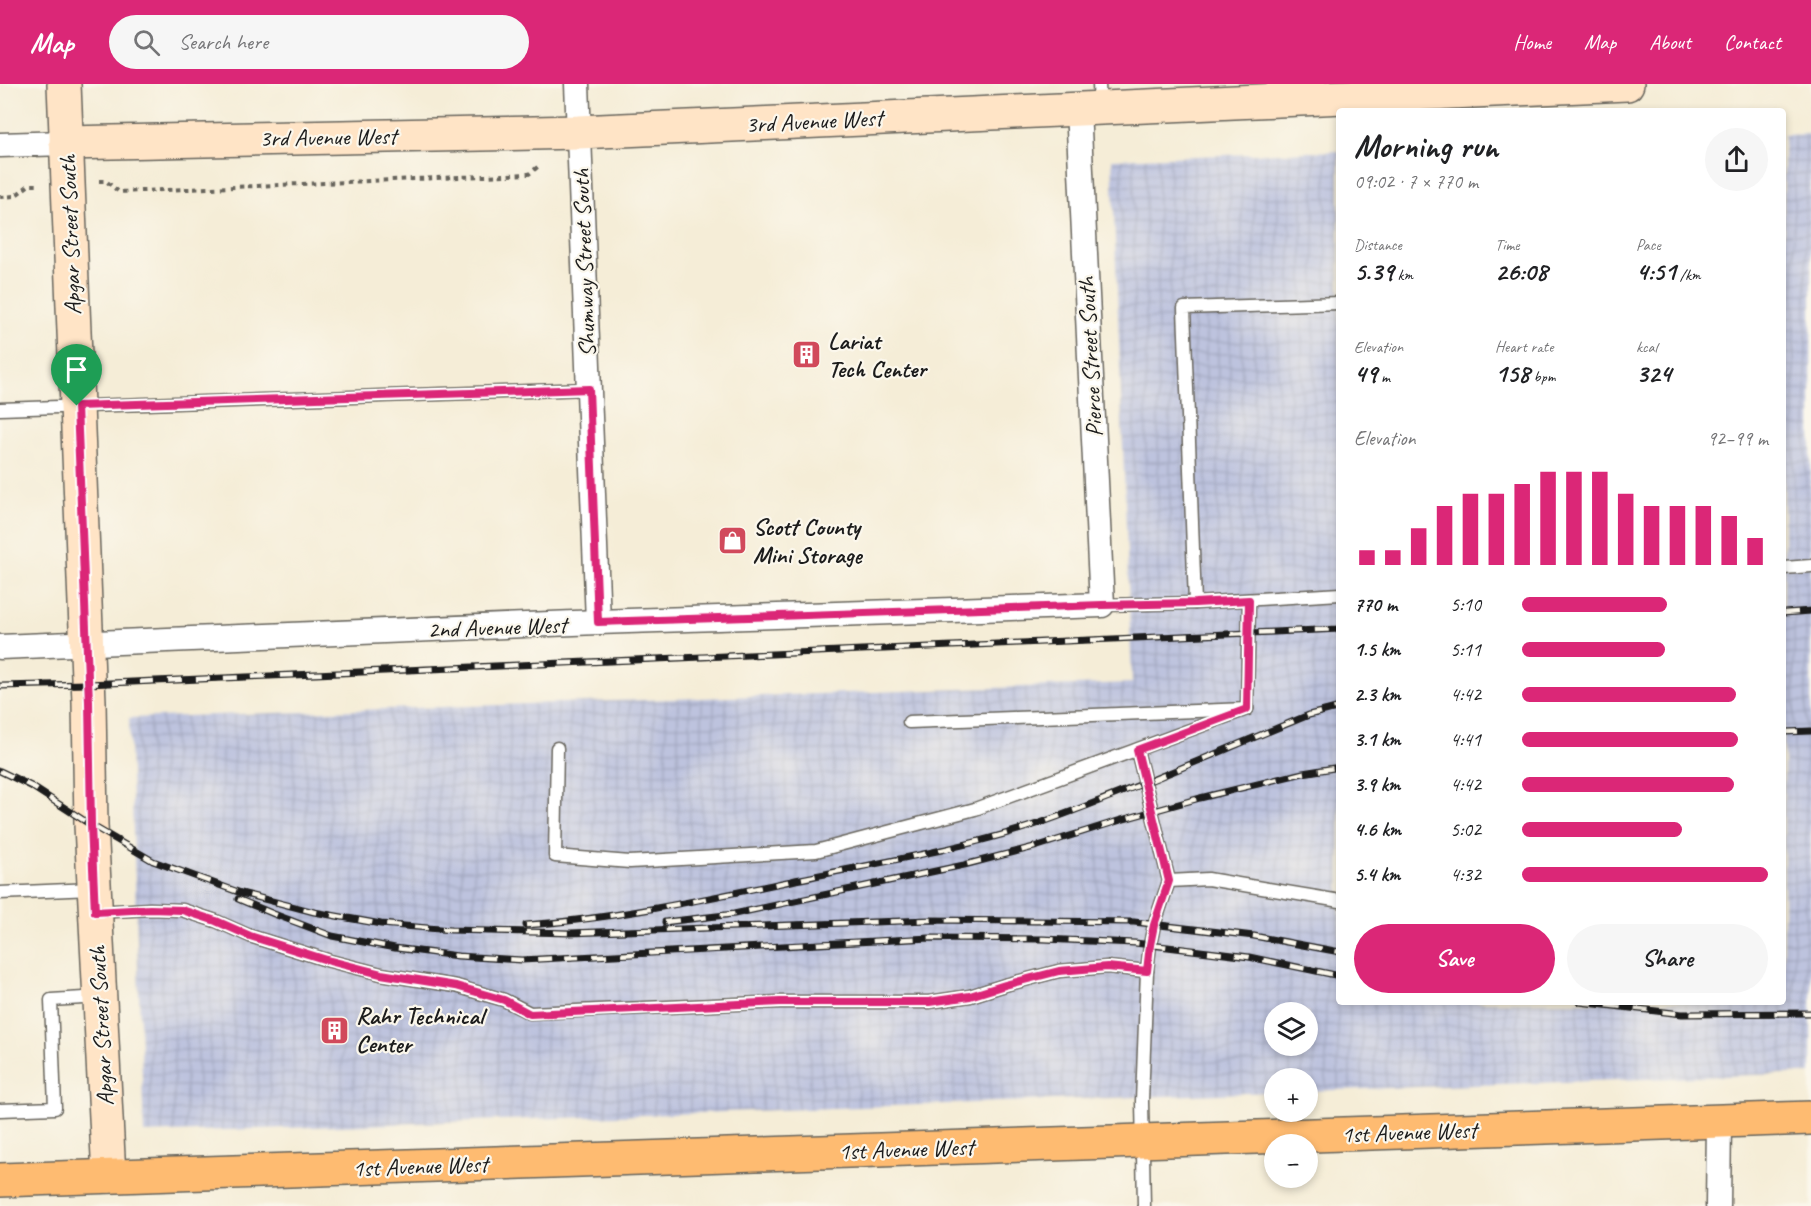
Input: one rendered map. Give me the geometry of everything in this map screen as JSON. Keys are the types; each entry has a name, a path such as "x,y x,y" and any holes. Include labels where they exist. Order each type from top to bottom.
{"main road":[{"name":"1st Avenue West","path":"0,1180 1811,1119"}],"street":[{"name":"Apgar Street South","path":"64,84 91,825 109,1176"},
{"name":"Shumway Street South","path":"577,84 598,622"},
{"name":"3rd Avenue West","path":"0,145 578,132 1092,100 1393,103 1627,84"},
{"name":"Pierce Street South","path":"1092,100 1102,605"},
{"name":"2nd Avenue West","path":"0,647 598,622 1102,605"},
{"path":"1718,1206 1719,1121"}],"lane":[{"path":"1195,603 1184,309 1336,303"},
{"path":"0,409 589,389"},
{"path":"1786,568 1811,566"},
{"path":"1102,605 1195,603 1336,594"},
{"path":"1247,709 1249,600"},
{"path":"909,723 1247,709"},
{"path":"557,748 555,856 630,862 816,851 975,809 1247,709"},
{"path":"1137,750 1169,881 1154,925 1147,971 1142,1101 1144,1206"},
{"path":"1169,881 1208,879 1336,901"},
{"path":"0,893 95,901 150,909 182,910 216,921 250,936 319,958 381,974 456,986 504,1000 530,1014 780,1002 929,1002 970,996 1059,971 1107,967 1147,971"},
{"path":"0,1110 55,1108 51,1000 99,997"}],"path":[{"path":"0,197 15,196 29,185 68,182 106,181 119,192 529,174 543,162"}],"shaded area":[{"path":"1811,134 1811,1073 1318,1091 1318,1068 1264,1068 1264,1092 144,1133 129,718 1132,683 1112,159 1336,151 1336,1005 1786,1005 1786,135"}],"railway":[{"path":"1786,613 1811,611"},
{"path":"0,686 1336,629"},
{"path":"526,925 563,922 674,905 959,846 1013,832 1074,811 1309,715 1336,708"},
{"path":"1786,732 1811,731"},
{"path":"665,922 734,914 964,865 1038,846 1200,798 1303,773 1336,768"},
{"path":"0,771 31,786 91,825 153,861 241,893 314,912 381,924 451,930 570,933 930,920 1134,922 1254,936 1336,951"},
{"path":"238,899 332,936 395,948 458,956 522,960 930,938 1043,939 1135,943 1249,957 1336,975"},
{"path":"1605,1005 1682,1014 1811,1013"}],"place":[{"name":"Lariat Tech Center","path":"807,355"},
{"name":"Scott County Mini Storage","path":"732,541"},
{"name":"Rahr Technical Center","path":"335,1030"}],"route":[{"path":"589,389 598,622 1249,600 1247,709 1137,750 1169,881 1154,925 1147,971 1107,967 1059,971 970,996 929,1002 780,1002 530,1014 504,1000 456,986 381,974 330,961 250,936 216,921 182,910 95,912 77,406 589,389"}]}
